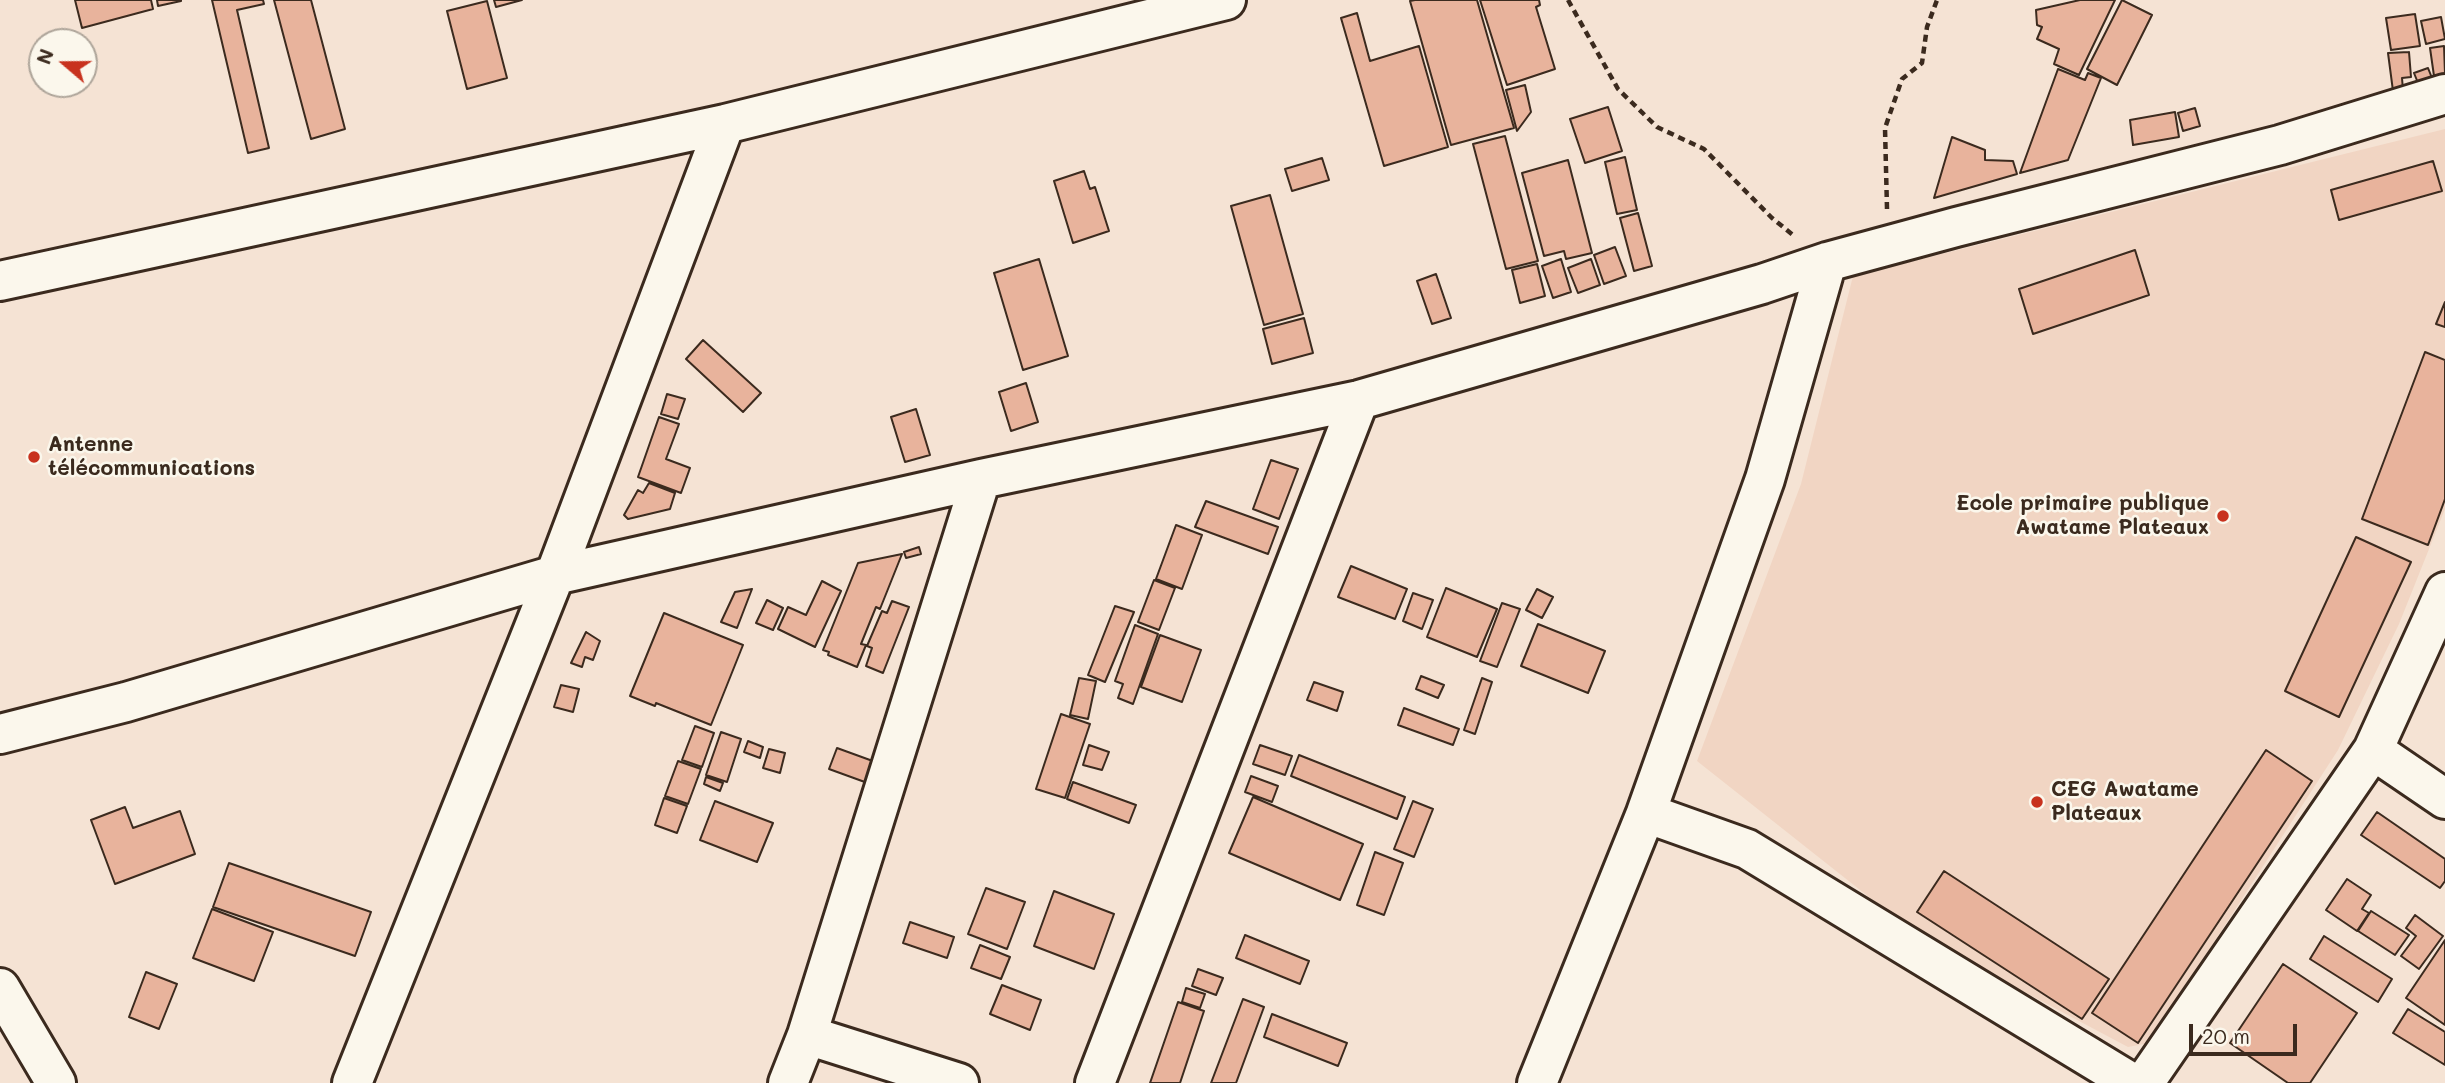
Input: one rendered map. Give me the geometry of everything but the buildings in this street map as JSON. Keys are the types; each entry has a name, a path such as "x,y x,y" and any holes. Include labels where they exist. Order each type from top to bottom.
{"street":[{"path":"0,280 725,124 1226,0"},
{"path":"0,734 126,702 555,575 981,480 1359,400 1749,288 1827,262 1969,223 2280,145 2445,94"},
{"path":"352,1083 555,575 725,124"},
{"path":"1537,1083 1646,813 1765,479 1827,262"},
{"path":"1095,1083 1359,400"},
{"path":"789,1083 807,1035 981,480"},
{"path":"2144,1083 2373,750 2445,592"},
{"path":"2373,750 2445,799"},
{"path":"1646,813 1747,849 2132,1083"},
{"path":"0,988 56,1083"},
{"path":"807,1035 959,1083"}],"path":[{"path":"1568,0 1618,89 1657,127 1704,149 1772,218 1827,262"},
{"path":"1894,245 1886,206 1885,128 1902,79 1922,63 1927,27 1937,0"}],"shaded area":[{"path":"2445,129 2445,509 2399,624 2338,750 2149,1043 2128,1047 1917,935 1697,761 1801,484 1853,276"}],"place":[{"name":"Antenne télécommunications","path":"34,457"},
{"name":"Ecole primaire publique Awatame Plateaux","path":"2223,516"},
{"name":"CEG Awatame Plateaux","path":"2037,802"}]}
